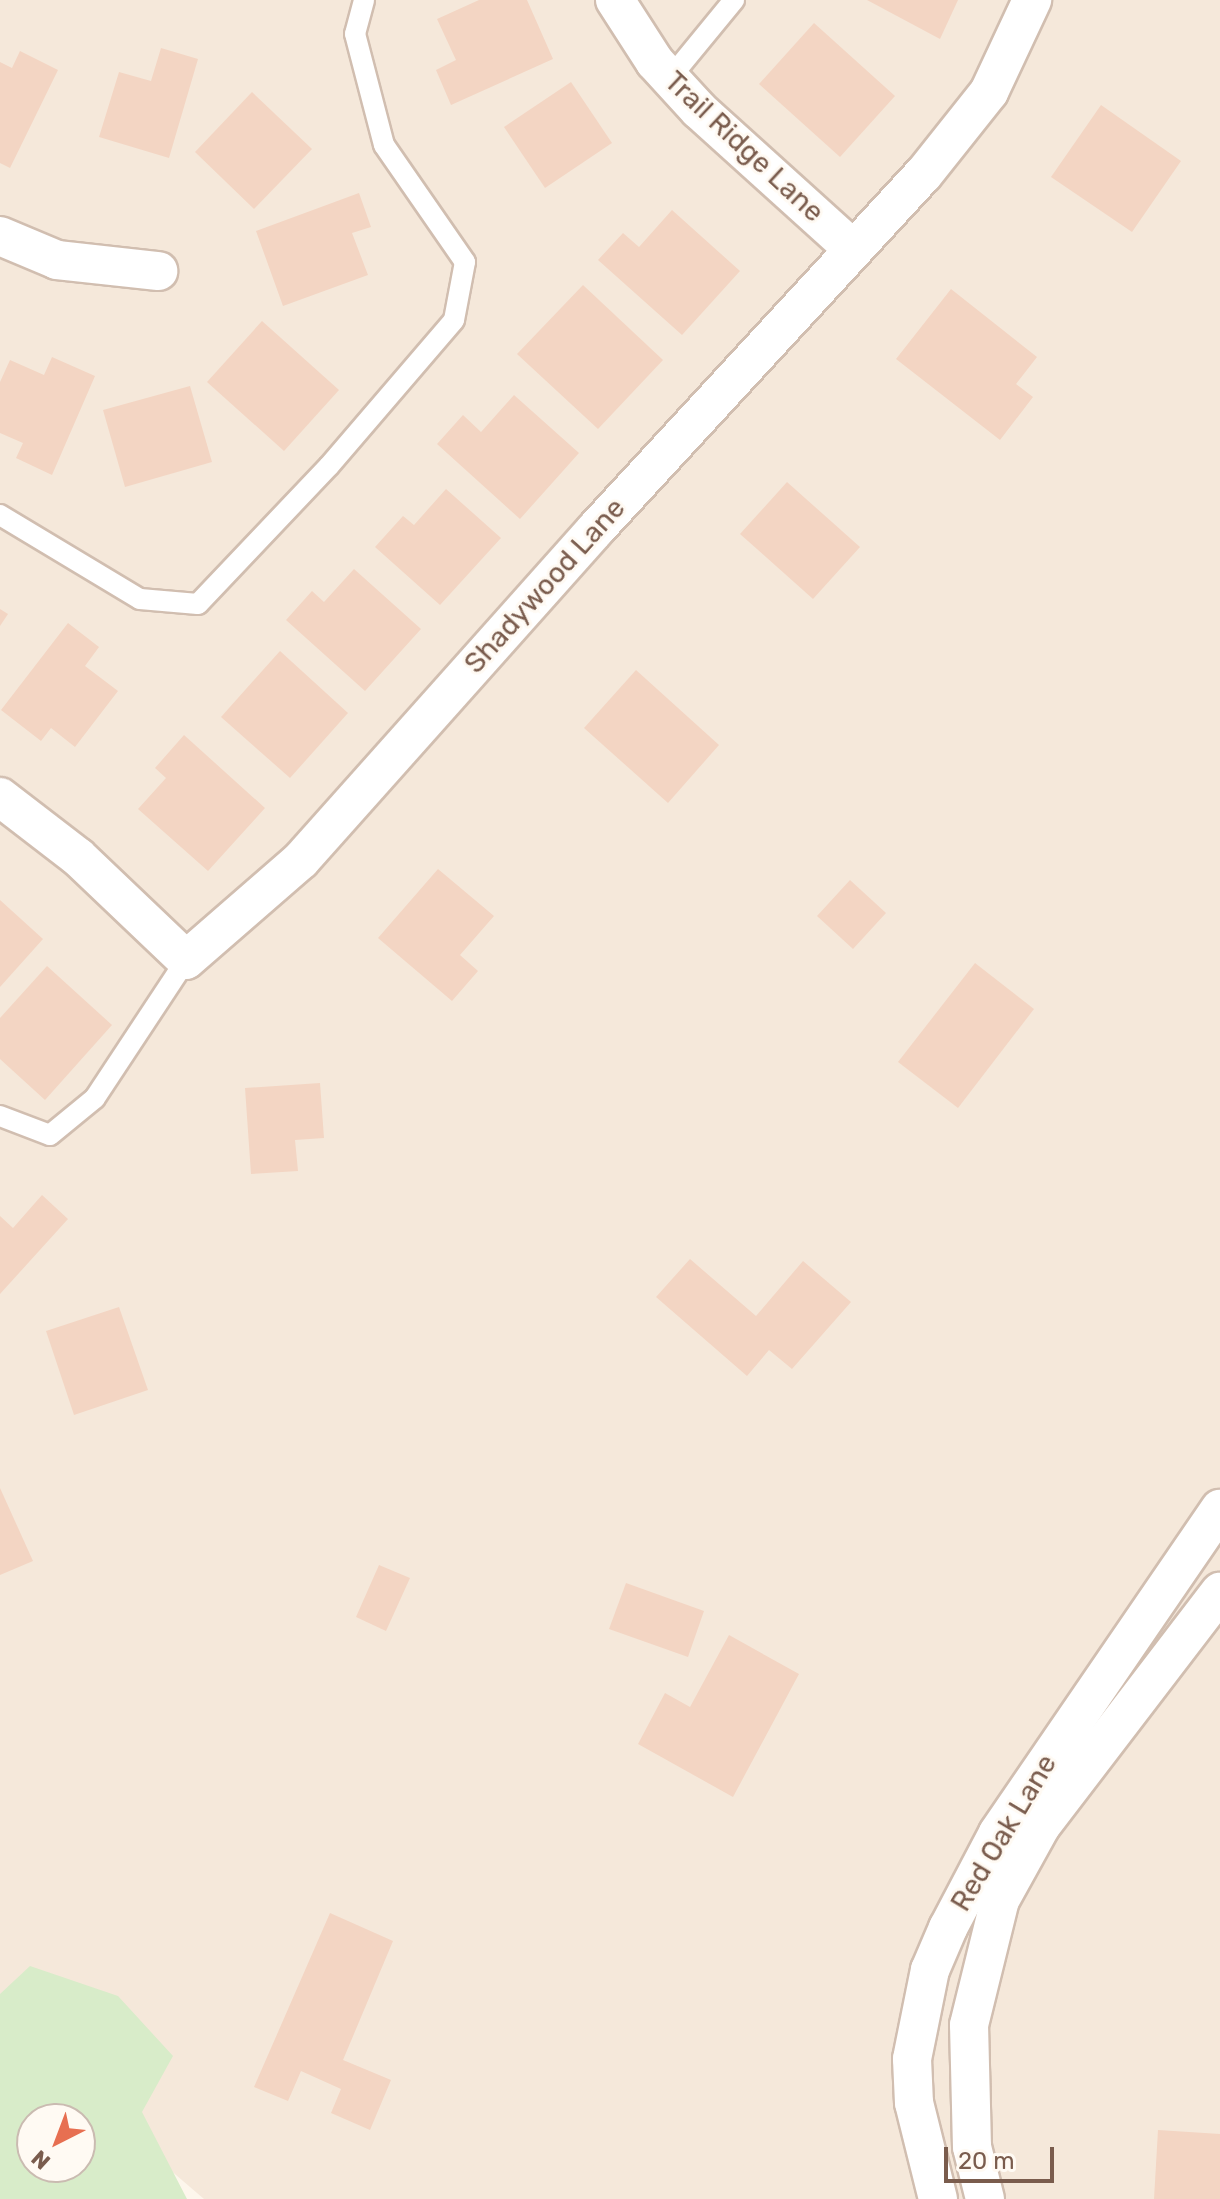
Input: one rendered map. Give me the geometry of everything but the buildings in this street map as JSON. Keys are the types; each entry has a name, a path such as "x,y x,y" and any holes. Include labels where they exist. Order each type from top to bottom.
{"street":[{"name":"Trail Ridge Lane","path":"615,0 670,78 853,249"},
{"name":"Shadywood Lane","path":"186,960 301,860 853,249 989,92 1032,0"},
{"path":"0,236 57,260 158,271"},
{"path":"0,797 78,857 186,960"},
{"name":"Red Oak Lane","path":"938,2199 914,2103 912,2059 930,1970 998,1833 1220,1509"},
{"name":"Red Oak Lane","path":"985,2199 972,2147 969,2025 1000,1900 1041,1826 1220,1592"}],"lane":[{"path":"0,515 140,599 198,604 329,466 454,320 465,262 384,145 355,34 364,0"},
{"path":"670,78 734,0"},
{"path":"0,1116 50,1135 95,1098 186,960"}],"shaded area":[{"path":"0,0 1220,0 1220,2199 204,2199 96,2106 96,2103 92,2103 0,2024"}],"green space":[{"path":"30,1966 118,1996 173,2056 142,2112 187,2199 0,2199 0,1994"}]}
